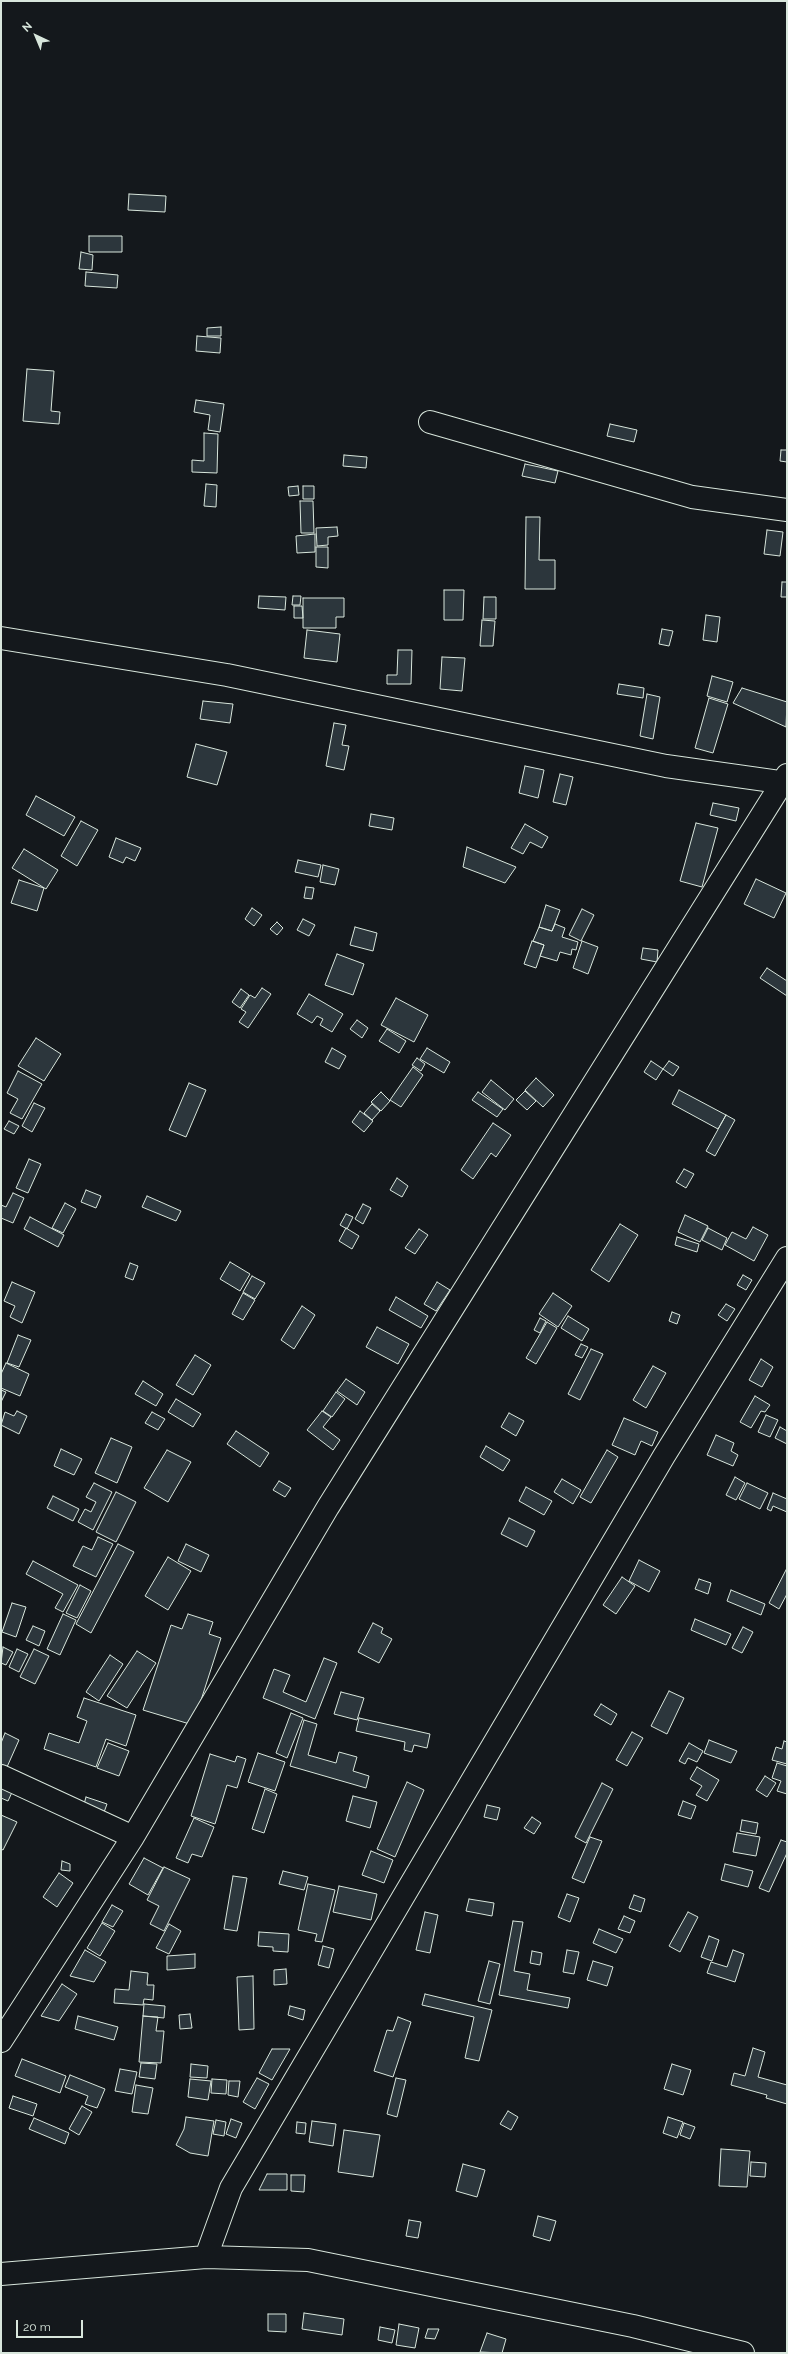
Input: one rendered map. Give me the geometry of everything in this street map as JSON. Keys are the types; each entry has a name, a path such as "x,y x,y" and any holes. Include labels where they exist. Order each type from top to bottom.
{"street":[{"path":"430,422 692,497 787,510"},
{"path":"1,638 227,676 666,766 786,780 328,1507 133,1837 1,2041"},
{"path":"206,2256 231,2188 660,1463 787,1258"},
{"path":"1,1776 133,1837"},
{"path":"1,2274 206,2256 308,2260 633,2326 743,2353"}],"building":[{"path":"129,194 166,196 165,212 128,210"},
{"path":"89,236 122,236 122,252 89,252"},
{"path":"81,252 93,255 92,270 79,269"},
{"path":"86,272 118,275 117,288 85,286"},
{"path":"221,327 221,336 207,336 207,328"},
{"path":"197,336 221,338 220,353 196,351"},
{"path":"27,369 54,371 51,411 60,412 59,424 23,421"},
{"path":"196,400 224,404 220,432 208,430 210,415 194,412"},
{"path":"610,424 637,430 634,442 607,436"},
{"path":"204,433 218,434 217,473 192,472 192,460 204,461"},
{"path":"781,450 787,450 787,462 780,461"},
{"path":"344,455 367,457 366,468 343,466"},
{"path":"525,464 558,471 555,483 522,476"},
{"path":"206,484 217,485 216,507 204,506"},
{"path":"298,486 299,495 289,496 288,487"},
{"path":"303,486 314,486 314,499 303,499"},
{"path":"300,501 313,501 314,533 301,533"},
{"path":"526,517 540,517 539,560 555,560 555,589 525,589"},
{"path":"337,527 338,536 328,537 328,545 317,546 316,528"},
{"path":"767,530 783,532 780,556 764,554"},
{"path":"315,534 315,552 297,553 296,536"},
{"path":"316,547 328,547 328,568 316,567"},
{"path":"782,582 787,582 787,597 781,597"},
{"path":"444,590 464,590 463,620 444,620"},
{"path":"259,596 286,597 285,610 258,608"},
{"path":"293,596 301,596 300,605 292,605"},
{"path":"484,597 496,597 496,619 483,619"},
{"path":"303,598 344,598 344,617 336,617 336,628 303,628"},
{"path":"294,606 302,606 303,618 294,618"},
{"path":"706,615 720,617 717,642 703,640"},
{"path":"482,620 495,621 493,646 480,646"},
{"path":"662,629 673,631 669,646 659,644"},
{"path":"307,630 340,634 337,662 304,658"},
{"path":"398,650 412,650 411,684 387,684 387,675 397,675"},
{"path":"442,657 465,658 462,691 440,689"},
{"path":"712,676 733,682 727,702 707,696"},
{"path":"619,684 644,688 643,698 617,694"},
{"path":"742,688 787,702 786,727 733,703"},
{"path":"647,694 660,697 653,739 640,736"},
{"path":"709,698 728,704 713,753 695,748"},
{"path":"203,701 233,704 230,723 200,719"},
{"path":"334,723 346,725 342,745 349,746 344,770 326,766"},
{"path":"196,744 227,752 217,785 187,777"},
{"path":"525,766 544,770 538,798 519,793"},
{"path":"560,774 573,777 566,805 553,802"},
{"path":"36,796 75,817 64,836 26,815"},
{"path":"713,803 739,808 736,821 710,815"},
{"path":"371,814 394,818 392,830 369,826"},
{"path":"81,821 98,830 77,866 61,856"},
{"path":"696,823 718,828 702,887 680,881"},
{"path":"525,824 548,837 542,848 530,842 523,854 511,848"},
{"path":"116,838 141,848 135,861 126,857 123,863 109,857"},
{"path":"467,847 516,867 505,883 463,867"},
{"path":"24,849 58,870 46,889 12,868"},
{"path":"298,860 321,865 318,877 295,872"},
{"path":"323,865 339,869 335,885 320,882"},
{"path":"756,879 786,893 774,918 744,904"},
{"path":"19,880 44,888 37,911 11,903"},
{"path":"306,887 314,888 312,899 304,898"},
{"path":"546,905 560,910 552,931 539,927"},
{"path":"252,908 262,915 254,926 245,919"},
{"path":"582,909 594,915 581,941 569,935"},
{"path":"303,919 315,925 309,936 297,930"},
{"path":"277,922 283,928 277,935 270,929"},
{"path":"555,924 565,928 562,937 578,942 576,950 572,949 571,955 560,952 557,961 540,956 544,945 533,941 539,927 552,931"},
{"path":"355,927 377,933 373,951 350,945"},
{"path":"532,941 544,945 536,968 524,964"},
{"path":"582,941 598,947 588,974 573,968"},
{"path":"643,948 658,950 657,962 641,959"},
{"path":"337,954 364,964 353,995 325,985"},
{"path":"767,968 787,981 787,996 760,978"},
{"path":"262,988 271,994 248,1028 239,1022 246,1012 241,1009 250,995 255,998"},
{"path":"241,989 249,995 240,1008 232,1002"},
{"path":"309,994 343,1014 332,1032 320,1025 323,1019 317,1016 312,1023 297,1014"},
{"path":"396,998 428,1015 414,1042 381,1025"},
{"path":"357,1020 368,1028 362,1038 350,1029"},
{"path":"387,1029 406,1041 399,1053 379,1041"},
{"path":"36,1038 61,1054 44,1081 18,1066"},
{"path":"332,1048 346,1056 339,1069 325,1062"},
{"path":"427,1048 450,1062 444,1073 420,1059"},
{"path":"417,1058 425,1064 421,1071 412,1065"},
{"path":"651,1061 663,1069 656,1080 644,1072"},
{"path":"669,1061 679,1067 673,1076 663,1069"},
{"path":"413,1067 423,1075 401,1107 390,1100"},
{"path":"18,1071 42,1084 22,1119 10,1113 18,1099 7,1093"},
{"path":"536,1078 554,1095 543,1107 525,1090"},
{"path":"491,1080 514,1099 505,1110 482,1092"},
{"path":"189,1083 206,1090 186,1137 169,1130"},
{"path":"679,1090 726,1115 718,1129 672,1104"},
{"path":"525,1091 536,1101 527,1110 516,1100"},
{"path":"381,1092 390,1101 381,1111 371,1102"},
{"path":"478,1092 503,1109 497,1117 472,1100"},
{"path":"34,1103 45,1108 32,1132 22,1126"},
{"path":"372,1104 380,1111 372,1120 364,1113"},
{"path":"360,1111 373,1121 364,1132 352,1122"},
{"path":"726,1115 735,1120 715,1156 706,1151"},
{"path":"9,1121 19,1126 14,1134 4,1129"},
{"path":"493,1123 511,1135 496,1157 491,1153 473,1179 461,1170"},
{"path":"29,1159 41,1164 28,1193 16,1188"},
{"path":"684,1169 694,1174 686,1188 676,1182"},
{"path":"397,1178 408,1186 402,1197 390,1190"},
{"path":"86,1190 101,1196 96,1208 81,1202"},
{"path":"13,1193 24,1198 13,1223 1,1218 1,1205 6,1207"},
{"path":"147,1196 181,1211 176,1221 142,1207"},
{"path":"65,1203 76,1209 63,1233 52,1228"},
{"path":"363,1204 371,1208 363,1224 355,1219"},
{"path":"346,1214 353,1217 347,1229 340,1225"},
{"path":"685,1215 708,1226 700,1242 678,1232"},
{"path":"30,1217 64,1235 58,1247 24,1229"},
{"path":"620,1224 638,1235 609,1282 591,1270"},
{"path":"753,1227 768,1235 754,1261 725,1245 732,1232 746,1239"},
{"path":"346,1228 359,1236 352,1249 339,1241"},
{"path":"708,1228 727,1238 722,1250 702,1240"},
{"path":"419,1229 428,1235 415,1254 405,1248"},
{"path":"677,1237 699,1244 697,1252 675,1245"},
{"path":"230,1262 250,1274 240,1291 220,1279"},
{"path":"130,1263 138,1266 133,1280 125,1277"},
{"path":"743,1275 752,1280 746,1290 737,1285"},
{"path":"252,1276 265,1283 255,1299 243,1292"},
{"path":"12,1282 35,1292 22,1323 10,1317 15,1306 4,1301"},
{"path":"437,1282 450,1290 436,1311 424,1304"},
{"path":"243,1293 255,1300 243,1320 232,1314"},
{"path":"553,1293 572,1306 558,1327 539,1314"},
{"path":"396,1297 428,1316 421,1328 389,1310"},
{"path":"726,1304 735,1309 727,1321 718,1315"},
{"path":"302,1306 315,1315 294,1349 281,1340"},
{"path":"672,1312 680,1315 677,1324 669,1321"},
{"path":"568,1316 589,1329 582,1341 561,1328"},
{"path":"540,1318 546,1321 540,1333 534,1330"},
{"path":"547,1322 557,1328 536,1364 526,1358"},
{"path":"377,1327 409,1344 398,1364 366,1347"},
{"path":"18,1335 31,1340 19,1367 7,1363"},
{"path":"581,1344 588,1347 582,1358 575,1355"},
{"path":"591,1349 603,1354 580,1400 568,1394"},
{"path":"195,1355 211,1365 193,1395 176,1385"},
{"path":"761,1359 773,1367 762,1387 749,1380"},
{"path":"6,1363 29,1374 20,1396 1,1388 1,1374"},
{"path":"653,1366 666,1373 646,1408 633,1400"},
{"path":"346,1379 365,1392 357,1405 337,1391"},
{"path":"143,1381 163,1394 156,1406 135,1394"},
{"path":"1,1390 6,1392 1,1402"},
{"path":"336,1392 345,1399 332,1417 323,1411"},
{"path":"755,1396 770,1405 765,1412 761,1411 751,1428 740,1422"},
{"path":"176,1399 201,1414 193,1427 168,1412"},
{"path":"17,1411 27,1416 19,1434 1,1425 5,1412 14,1416"},
{"path":"322,1411 331,1417 323,1427 340,1440 333,1450 307,1430"},
{"path":"152,1412 165,1419 158,1430 145,1423"},
{"path":"509,1413 524,1421 516,1436 501,1427"},
{"path":"766,1415 778,1420 770,1437 758,1432"},
{"path":"624,1418 658,1432 652,1446 641,1441 635,1455 612,1445"},
{"path":"780,1427 787,1431 787,1444 775,1438"},
{"path":"236,1431 269,1453 260,1467 227,1444"},
{"path":"716,1435 734,1443 731,1451 738,1455 733,1466 707,1455"},
{"path":"111,1438 132,1447 117,1483 95,1473"},
{"path":"486,1446 510,1460 503,1471 480,1457"},
{"path":"61,1449 82,1459 74,1475 54,1466"},
{"path":"167,1450 191,1462 168,1502 144,1488"},
{"path":"607,1450 618,1457 591,1503 580,1497"},
{"path":"735,1477 745,1483 736,1500 726,1495"},
{"path":"562,1479 581,1490 573,1504 554,1492"},
{"path":"279,1481 291,1488 285,1497 273,1490"},
{"path":"94,1483 112,1492 93,1530 78,1522 85,1509 91,1512 96,1502 86,1497"},
{"path":"747,1483 768,1493 760,1509 739,1499"},
{"path":"526,1487 552,1501 544,1515 519,1501"},
{"path":"116,1492 136,1502 116,1542 96,1532"},
{"path":"773,1493 787,1499 787,1512 773,1506 771,1511 767,1509"},
{"path":"53,1496 79,1509 73,1521 47,1508"},
{"path":"509,1518 535,1531 527,1547 501,1534"},
{"path":"98,1537 113,1544 96,1577 73,1566 83,1546 92,1550"},
{"path":"118,1544 134,1552 91,1633 76,1624"},
{"path":"186,1544 209,1555 201,1572 178,1561"},
{"path":"168,1557 191,1571 168,1610 145,1596"},
{"path":"639,1560 660,1571 649,1592 629,1581"},
{"path":"33,1561 78,1585 63,1612 55,1608 63,1594 26,1574"},
{"path":"787,1568 787,1594 779,1609 769,1603"},
{"path":"622,1577 635,1586 616,1614 603,1605"},
{"path":"699,1579 711,1583 708,1594 695,1589"},
{"path":"80,1585 91,1591 77,1618 66,1613"},
{"path":"731,1590 765,1604 761,1615 727,1601"},
{"path":"12,1603 26,1607 16,1637 2,1632"},
{"path":"63,1614 76,1620 60,1655 47,1649"},
{"path":"188,1614 213,1622 209,1634 221,1638 193,1725 143,1710 171,1625 182,1629"},
{"path":"695,1619 731,1634 726,1645 691,1630"},
{"path":"373,1623 383,1628 381,1633 392,1639 379,1663 358,1652"},
{"path":"33,1626 45,1631 39,1646 26,1640"},
{"path":"743,1627 753,1632 742,1653 732,1648"},
{"path":"3,1647 13,1652 6,1665 1,1663"},
{"path":"17,1649 28,1654 19,1672 9,1667"},
{"path":"34,1649 49,1656 35,1684 20,1677"},
{"path":"137,1651 156,1663 127,1708 107,1696"},
{"path":"110,1655 123,1664 99,1701 86,1692"},
{"path":"324,1658 337,1663 315,1719 263,1698 274,1669 290,1675 283,1692 306,1702"},
{"path":"669,1691 684,1698 667,1734 651,1726"},
{"path":"341,1692 364,1698 357,1720 334,1714"},
{"path":"84,1698 136,1715 126,1746 106,1739 96,1767 44,1749 49,1733 79,1743 87,1721 77,1717"},
{"path":"601,1704 617,1714 611,1725 594,1715"},
{"path":"291,1713 303,1718 287,1758 276,1753"},
{"path":"359,1718 430,1734 427,1748 414,1745 412,1752 404,1750 405,1742 356,1731"},
{"path":"304,1720 317,1724 308,1755 336,1763 339,1752 357,1757 353,1771 369,1776 366,1788 290,1766"},
{"path":"632,1732 643,1738 627,1766 616,1760"},
{"path":"5,1733 19,1740 7,1767 1,1764 1,1743"},
{"path":"709,1740 737,1751 731,1763 704,1753"},
{"path":"784,1741 787,1742 787,1764 772,1760 776,1747 782,1749"},
{"path":"108,1743 129,1751 119,1776 97,1768"},
{"path":"689,1743 703,1751 697,1762 688,1758 685,1764 679,1761"},
{"path":"258,1753 285,1762 275,1791 248,1782"},
{"path":"210,1754 235,1762 237,1756 246,1759 237,1788 227,1785 215,1824 191,1816"},
{"path":"777,1763 787,1766 787,1794 777,1791 781,1781 772,1778"},
{"path":"697,1767 719,1780 707,1801 696,1795 702,1786 690,1779"},
{"path":"765,1776 776,1783 767,1797 756,1790"},
{"path":"407,1782 424,1790 395,1857 377,1849"},
{"path":"602,1783 613,1789 586,1843 575,1837"},
{"path":"1,1786 14,1788 8,1801 1,1798"},
{"path":"265,1789 277,1794 264,1833 252,1829"},
{"path":"353,1796 377,1802 370,1828 346,1821"},
{"path":"86,1797 107,1804 103,1815 83,1808"},
{"path":"683,1801 696,1806 691,1819 678,1815"},
{"path":"487,1805 500,1808 497,1820 484,1817"},
{"path":"1,1815 17,1822 3,1850 1,1849"},
{"path":"532,1817 541,1823 534,1834 524,1828"},
{"path":"194,1818 214,1827 202,1857 192,1854 188,1863 176,1858"},
{"path":"742,1820 758,1823 756,1834 740,1831"},
{"path":"737,1833 760,1837 756,1856 733,1852"},
{"path":"590,1837 602,1841 584,1883 572,1878"},
{"path":"781,1840 787,1842 787,1853 769,1892 759,1888"},
{"path":"371,1851 393,1860 384,1883 362,1875"},
{"path":"144,1858 163,1868 148,1895 129,1884"},
{"path":"62,1861 70,1864 70,1871 61,1870"},
{"path":"725,1864 753,1871 748,1887 721,1880"},
{"path":"164,1867 190,1879 164,1931 150,1924 159,1906 147,1900"},
{"path":"283,1871 308,1877 304,1890 279,1884"},
{"path":"59,1873 73,1883 57,1907 43,1897"},
{"path":"233,1876 247,1878 237,1931 224,1929"},
{"path":"308,1884 335,1890 322,1942 315,1941 317,1934 298,1930"},
{"path":"339,1886 377,1894 371,1920 333,1912"},
{"path":"567,1894 579,1898 570,1922 558,1917"},
{"path":"634,1895 645,1899 641,1912 629,1908"},
{"path":"469,1899 494,1903 492,1916 466,1911"},
{"path":"112,1905 123,1911 113,1927 102,1922"},
{"path":"425,1912 438,1915 430,1953 416,1950"},
{"path":"688,1912 698,1917 680,1952 669,1946"},
{"path":"624,1916 635,1921 630,1933 618,1929"},
{"path":"513,1921 523,1922 514,1971 530,1974 527,1990 570,1998 568,2008 499,1995"},
{"path":"102,1923 115,1931 100,1956 87,1948"},
{"path":"169,1924 181,1931 169,1954 156,1948"},
{"path":"599,1929 623,1939 616,1953 593,1943"},
{"path":"259,1932 289,1934 288,1952 273,1951 273,1947 258,1946"},
{"path":"709,1936 719,1940 712,1961 701,1957"},
{"path":"323,1946 334,1949 329,1968 318,1965"},
{"path":"85,1950 106,1962 94,1982 70,1976"},
{"path":"567,1950 579,1952 574,1974 563,1972"},
{"path":"733,1950 744,1954 735,1982 707,1973 711,1962 727,1967"},
{"path":"532,1951 542,1953 540,1965 530,1963"},
{"path":"195,1954 195,1968 167,1970 167,1956"},
{"path":"489,1961 500,1964 490,2004 478,2001"},
{"path":"593,1961 613,1967 607,1986 587,1980"},
{"path":"286,1969 287,1984 274,1985 274,1970"},
{"path":"131,1971 148,1973 147,1985 154,1985 153,2000 144,1999 143,2005 114,2003 115,1989 129,1990"},
{"path":"253,1976 254,2029 239,2030 237,1977"},
{"path":"62,1984 77,1994 59,2021 41,2016"},
{"path":"425,1994 492,2010 479,2061 465,2058 474,2017 422,2005"},
{"path":"144,2004 165,2006 164,2018 143,2016"},
{"path":"290,2006 305,2010 303,2020 288,2015"},
{"path":"190,2014 192,2028 180,2029 179,2015"},
{"path":"78,2016 118,2027 114,2040 75,2029"},
{"path":"143,2016 158,2017 156,2031 164,2031 161,2063 139,2062"},
{"path":"398,2017 411,2022 393,2077 374,2071 387,2030 393,2031"},
{"path":"753,2048 765,2052 758,2077 787,2085 787,2104 766,2098 767,2095 731,2085 734,2073 745,2076"},
{"path":"272,2049 290,2049 272,2080 259,2073"},
{"path":"22,2059 66,2076 60,2093 15,2076"},
{"path":"141,2063 157,2064 155,2079 139,2077"},
{"path":"191,2064 208,2066 207,2078 190,2077"},
{"path":"672,2064 691,2070 683,2095 664,2089"},
{"path":"120,2069 137,2072 132,2094 115,2091"},
{"path":"70,2075 105,2089 97,2108 85,2104 88,2096 65,2087"},
{"path":"257,2078 269,2084 255,2109 243,2102"},
{"path":"396,2078 406,2080 397,2117 387,2114"},
{"path":"190,2079 211,2081 208,2100 188,2097"},
{"path":"212,2079 227,2080 226,2094 211,2093"},
{"path":"229,2081 240,2081 238,2097 228,2095"},
{"path":"136,2085 153,2088 148,2114 132,2112"},
{"path":"13,2096 37,2104 33,2116 9,2108"},
{"path":"82,2106 92,2112 79,2135 69,2129"},
{"path":"508,2111 518,2117 511,2130 500,2124"},
{"path":"186,2117 214,2121 208,2156 190,2153 176,2145 184,2129"},
{"path":"668,2117 683,2122 677,2138 663,2133"},
{"path":"34,2118 69,2133 65,2144 29,2129"},
{"path":"231,2119 242,2123 236,2138 226,2134"},
{"path":"216,2120 226,2122 224,2136 213,2134"},
{"path":"312,2121 336,2124 333,2146 309,2142"},
{"path":"297,2122 306,2123 305,2134 296,2133"},
{"path":"684,2123 695,2127 690,2139 680,2135"},
{"path":"344,2130 380,2135 373,2177 338,2172"},
{"path":"721,2149 750,2151 747,2187 719,2186"},
{"path":"751,2162 766,2163 765,2177 750,2176"},
{"path":"463,2164 485,2170 477,2197 456,2191"},
{"path":"267,2174 287,2174 287,2190 259,2190"},
{"path":"291,2175 305,2175 304,2192 291,2191"},
{"path":"538,2216 556,2221 550,2241 533,2236"},
{"path":"409,2220 421,2222 418,2238 406,2236"},
{"path":"304,2313 344,2319 342,2335 302,2329"},
{"path":"268,2314 286,2314 286,2332 268,2331"},
{"path":"399,2324 419,2328 415,2348 396,2345"},
{"path":"380,2327 395,2330 392,2343 378,2340"},
{"path":"428,2329 439,2329 435,2339 425,2338"},
{"path":"487,2333 506,2339 502,2353 480,2352"}]}
